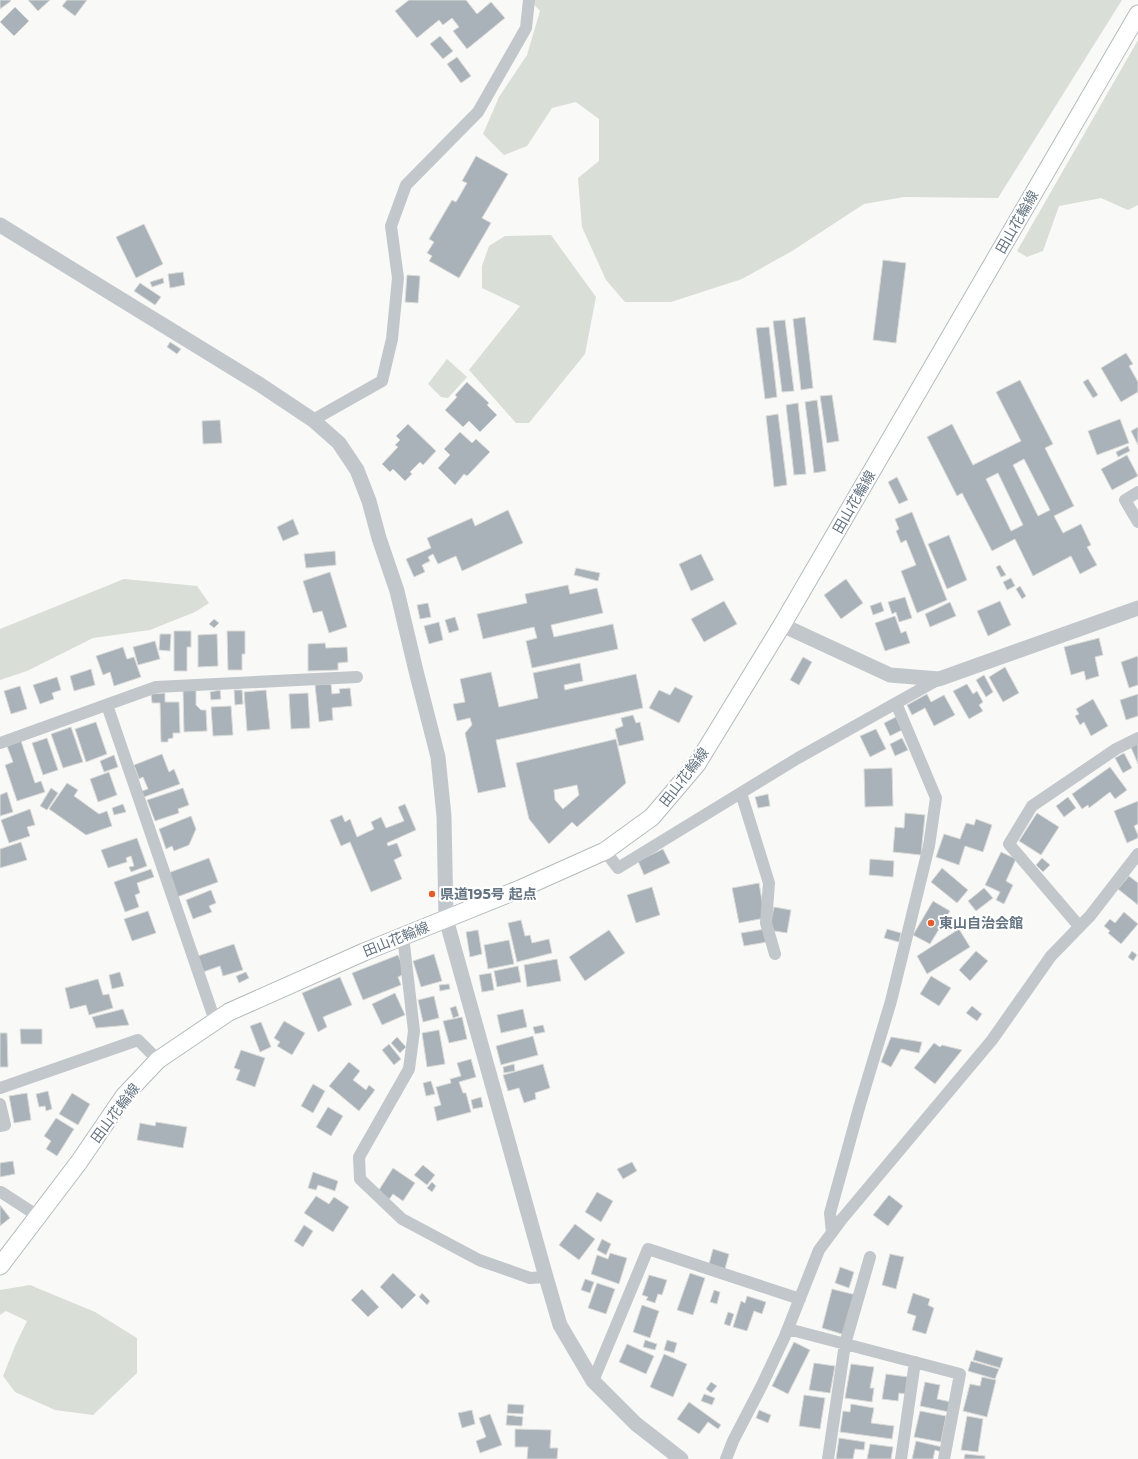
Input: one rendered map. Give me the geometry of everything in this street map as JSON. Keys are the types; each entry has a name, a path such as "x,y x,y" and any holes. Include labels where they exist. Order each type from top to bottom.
{"main road":[{"name":"田山花輪線","path":"0,1266 79,1162 124,1096 158,1060 229,1012 364,952 520,889 605,850 652,817 697,764 782,625 1134,21"}],"street":[{"path":"314,420 382,381 392,339 398,278 391,226 406,186 478,112 526,28 530,0"},
{"path":"0,225 259,384 314,420 340,443 357,470 369,501 379,538 397,590 438,757 444,816 446,919 560,1325 593,1381 636,1424 681,1459"},
{"path":"1138,492 1125,500 1138,522"},
{"path":"605,850 618,868 798,758 939,679 1138,608"},
{"path":"782,625 890,676 939,679"},
{"path":"0,743 156,687 357,677"},
{"path":"832,1232 830,1213 891,1001 929,846 936,798 896,703"},
{"path":"107,704 215,1021"},
{"path":"1080,926 1008,844 1032,806 1116,749 1138,738"},
{"path":"741,793 769,883 766,923 775,954"},
{"path":"726,1459 733,1440 762,1385 788,1329 820,1250 832,1232 992,1040 1051,956 1090,916 1138,854"},
{"path":"403,936 414,1031 409,1069 359,1157 360,1179 402,1219 479,1260 530,1278 546,1277"},
{"path":"0,1088 138,1040 158,1060"},
{"path":"0,1104 5,1125 0,1126"},
{"path":"0,1192 38,1216"},
{"path":"593,1381 648,1249 800,1299"},
{"path":"828,1459 845,1344 870,1257"},
{"path":"788,1329 960,1374 944,1459"},
{"path":"901,1459 915,1362"}],"shaded area":[{"path":"530,0 1122,0 998,198 904,197 864,204 792,251 742,279 671,302 625,302 606,280 582,227 578,178 599,161 599,119 576,102 552,108 527,146 504,155 483,134 499,97 527,55 540,11"},
{"path":"1138,40 1138,205 1128,210 1101,198 1059,206 1043,251 1027,257 1017,251"},
{"path":"551,235 596,297 585,354 529,423 516,423 469,370 520,306 482,288 482,266 489,246 505,236"},
{"path":"447,359 467,377 448,398 441,397 428,384"},
{"path":"124,579 197,586 209,603 195,612 150,630 93,638 27,671 0,680 0,629"},
{"path":"30,1285 95,1312 137,1338 137,1373 93,1415 55,1410 15,1392 3,1376 27,1321 6,1311 0,1315 0,1290"}],"building":[{"path":"0,0 10,0 11,1 0,9"},
{"path":"28,0 50,0 38,11"},
{"path":"67,0 87,0 75,16 62,6"},
{"path":"409,0 466,0 477,14 491,2 505,18 467,49 453,31 459,27 452,18 443,25 439,20 417,38 395,11"},
{"path":"15,7 29,21 14,36 0,22"},
{"path":"440,36 453,51 443,59 430,44"},
{"path":"457,57 471,76 461,83 447,64"},
{"path":"476,156 508,174 482,218 491,223 459,278 429,261 432,256 427,253 434,242 429,239 452,200 456,202 467,183 462,181"},
{"path":"144,224 163,264 136,278 116,237"},
{"path":"883,260 906,263 896,343 873,340"},
{"path":"183,272 185,285 170,288 168,274"},
{"path":"407,275 420,276 418,303 405,302"},
{"path":"163,278 164,283 152,287 150,282"},
{"path":"140,283 161,297 155,305 134,291"},
{"path":"805,317 813,388 801,390 793,319"},
{"path":"785,320 794,391 782,392 773,321"},
{"path":"769,327 777,397 765,399 756,328"},
{"path":"170,342 181,349 177,354 167,347"},
{"path":"1126,353 1133,364 1129,366 1138,382 1138,392 1121,402 1101,368"},
{"path":"1088,379 1098,395 1093,398 1083,382"},
{"path":"1020,380 1053,444 1045,448 1074,506 1054,516 1063,533 1081,524 1091,545 1087,547 1097,565 1080,574 1071,556 1033,576 1015,539 992,551 962,493 957,496 927,437 952,424 973,465 1021,441 996,392","holes":["1024,459 1050,510 1038,516 1013,465","998,473 1023,525 1011,531 986,479"]},
{"path":"467,382 489,403 487,405 497,415 480,432 469,421 463,427 445,410 457,397 455,395"},
{"path":"832,395 839,441 827,443 820,396"},
{"path":"817,400 826,471 814,473 805,402"},
{"path":"798,403 806,474 794,475 786,405"},
{"path":"778,414 787,485 774,487 766,416"},
{"path":"1120,419 1129,443 1097,455 1088,431"},
{"path":"220,420 222,443 203,444 202,421"},
{"path":"408,424 436,451 423,465 420,462 410,472 412,474 405,481 393,469 390,472 382,464 398,447 395,445 400,440 396,436"},
{"path":"1138,427 1138,445 1131,431"},
{"path":"460,432 472,443 476,439 490,452 467,476 464,474 455,485 438,468 450,455 444,449"},
{"path":"1128,446 1130,451 1118,457 1116,452"},
{"path":"1127,455 1138,476 1112,490 1101,469"},
{"path":"897,477 908,500 899,504 888,482"},
{"path":"508,510 523,543 462,571 456,556 438,564 433,554 428,557 430,561 422,565 425,572 414,577 406,559 431,548 427,538 472,518 475,526"},
{"path":"912,512 947,600 917,613 901,571 916,565 906,540 901,543 896,531 899,529 895,519"},
{"path":"293,519 299,534 283,541 277,527"},
{"path":"949,535 967,580 947,589 928,544"},
{"path":"335,551 336,565 306,568 304,554"},
{"path":"701,554 714,580 691,591 679,564"},
{"path":"1000,565 1006,575 1001,577 996,567"},
{"path":"576,568 600,573 598,581 574,575"},
{"path":"330,572 347,627 329,633 322,611 313,613 303,581"},
{"path":"1011,578 1015,586 1007,590 1003,582"},
{"path":"846,579 863,603 841,619 824,595"},
{"path":"568,585 570,594 597,588 603,613 551,625 554,637 613,624 618,649 532,668 526,641 537,638 534,627 483,639 477,614 527,603 525,594"},
{"path":"1020,586 1026,596 1022,599 1016,589"},
{"path":"905,597 912,618 899,622 896,612 892,614 888,602"},
{"path":"724,601 737,624 704,642 691,619"},
{"path":"1000,601 1011,625 988,636 977,611"},
{"path":"881,602 884,611 873,615 870,606"},
{"path":"950,602 956,616 930,627 925,614"},
{"path":"428,603 431,617 420,619 417,605"},
{"path":"895,616 901,633 906,631 910,643 885,651 875,623"},
{"path":"455,617 459,630 449,633 445,620"},
{"path":"214,619 219,623 214,628 209,624"},
{"path":"439,622 443,640 429,644 424,626"},
{"path":"174,631 191,631 191,647 187,647 187,671 174,671"},
{"path":"227,631 245,631 245,654 242,654 242,670 228,670"},
{"path":"160,634 171,634 170,651 159,650"},
{"path":"217,634 218,666 198,667 198,635"},
{"path":"1099,638 1103,655 1095,657 1099,676 1086,680 1084,671 1071,675 1064,647"},
{"path":"155,641 160,659 138,665 133,647"},
{"path":"325,643 326,648 347,647 348,662 338,663 338,670 308,671 308,644"},
{"path":"123,647 127,659 134,657 141,677 114,686 110,672 103,675 96,656"},
{"path":"1138,656 1138,685 1129,688 1121,662"},
{"path":"803,657 812,662 799,685 790,680"},
{"path":"580,663 583,681 564,685 565,690 636,674 643,708 496,740 506,787 478,793 465,733 472,725 470,718 457,721 453,704 465,702 460,679 491,672 499,707 538,698 533,673"},
{"path":"1005,667 1019,693 1003,702 989,677"},
{"path":"91,669 95,685 74,691 70,676"},
{"path":"984,675 993,692 986,697 976,680"},
{"path":"57,677 61,690 52,693 54,699 40,704 33,685"},
{"path":"331,684 332,694 340,693 339,689 350,688 352,706 332,708 333,720 319,722 315,685"},
{"path":"967,684 973,694 977,691 983,702 979,705 983,711 969,719 953,691"},
{"path":"20,686 27,709 11,714 4,691"},
{"path":"675,687 693,696 679,723 649,708 659,690 670,695"},
{"path":"183,690 196,690 196,705 201,710 206,710 207,731 184,732"},
{"path":"220,690 221,699 211,700 210,692"},
{"path":"234,690 242,690 243,704 235,705"},
{"path":"266,690 270,729 247,731 244,692"},
{"path":"165,693 165,702 179,702 180,733 173,733 173,738 168,739 168,742 161,742 160,703 152,703 151,694"},
{"path":"308,693 310,728 291,729 289,694"},
{"path":"927,694 931,702 944,695 955,715 934,726 925,708 912,715 907,705"},
{"path":"1138,694 1138,716 1126,720 1120,700"},
{"path":"1093,699 1108,726 1091,736 1084,722 1080,725 1075,716 1079,714 1076,709"},
{"path":"231,706 233,735 213,736 211,707"},
{"path":"633,715 636,723 640,722 644,740 619,746 615,729 623,726 621,718"},
{"path":"896,717 902,730 890,736 884,723"},
{"path":"96,722 107,754 86,762 75,729"},
{"path":"71,727 83,762 63,768 51,734"},
{"path":"876,729 886,749 870,757 860,736"},
{"path":"47,738 58,770 43,775 32,743"},
{"path":"902,738 908,750 895,756 890,744"},
{"path":"616,739 626,783 577,827 572,822 549,844 529,819 516,763","holes":["577,785 579,795 563,809 555,800 554,790"]},
{"path":"21,741 35,783 41,781 45,792 17,801 5,765 13,762 7,746"},
{"path":"1138,741 1138,764 1130,745"},
{"path":"1124,753 1132,768 1123,773 1115,758"},
{"path":"162,754 169,772 174,769 180,784 144,797 142,791 148,789 143,777 139,779 134,765"},
{"path":"114,755 118,767 104,772 100,761"},
{"path":"1110,767 1127,790 1115,799 1110,792 1089,808 1088,805 1082,809 1072,794"},
{"path":"892,768 893,806 865,807 864,769"},
{"path":"109,772 117,795 98,802 90,779"},
{"path":"67,783 78,790 74,796 99,814 107,811 112,826 86,835 49,809"},
{"path":"51,788 58,793 47,810 40,806"},
{"path":"183,788 189,805 178,809 179,813 155,821 147,800"},
{"path":"7,792 13,812 0,816 0,795"},
{"path":"768,794 770,806 758,808 755,797"},
{"path":"1068,797 1076,808 1064,817 1056,806"},
{"path":"1138,801 1138,824 1134,826 1138,838 1127,843 1114,811"},
{"path":"123,804 126,812 114,815 112,808"},
{"path":"405,804 416,830 387,843 388,846 397,843 402,856 394,860 402,879 371,892 350,842 341,846 330,820 342,815 345,822 350,819 357,837 374,829 371,822 381,817 386,828 404,821 398,807"},
{"path":"30,809 35,825 27,827 30,836 9,843 1,820"},
{"path":"905,813 925,815 921,855 893,852 895,827 904,828"},
{"path":"1037,813 1059,827 1041,855 1019,841"},
{"path":"191,816 196,829 189,845 174,851 172,846 166,849 159,829"},
{"path":"976,819 992,825 983,852 965,846 959,865 936,857 944,834 960,839 966,823 974,825"},
{"path":"137,838 147,866 131,872 129,867 134,866 131,856 126,858 127,862 108,868 101,850"},
{"path":"21,842 27,860 0,868 0,849"},
{"path":"663,849 670,863 644,875 638,861"},
{"path":"1001,852 1016,859 1006,881 1013,885 1004,904 996,900 1000,892 985,885"},
{"path":"209,858 218,882 177,897 168,873"},
{"path":"1042,858 1050,865 1043,872 1036,865"},
{"path":"870,859 894,861 893,877 869,875"},
{"path":"942,868 968,890 957,903 931,882"},
{"path":"151,869 154,877 137,883 140,893 135,895 139,907 125,912 114,882"},
{"path":"1129,876 1138,883 1138,905 1118,889"},
{"path":"759,883 765,918 739,923 732,888"},
{"path":"652,887 660,915 636,923 627,895"},
{"path":"984,888 993,898 976,911 968,901"},
{"path":"211,890 216,903 209,906 212,912 193,919 186,900"},
{"name":"東山自治会館","path":"933,901 950,911 930,944 913,935"},
{"path":"774,907 791,910 787,933 769,930"},
{"path":"148,911 156,933 132,941 124,919"},
{"path":"1124,912 1138,924 1121,944 1108,933 1110,931 1104,926 1110,919 1115,923"},
{"path":"521,920 525,936 530,935 532,943 549,939 552,953 517,962 508,923"},
{"path":"765,929 767,942 744,946 741,933"},
{"path":"887,929 901,933 899,942 884,938"},
{"path":"959,929 970,947 927,974 917,956"},
{"path":"478,930 482,954 470,957 466,932"},
{"path":"609,930 625,953 585,981 569,957"},
{"path":"509,940 514,964 488,969 484,945"},
{"path":"234,944 243,970 223,976 220,966 203,972 198,956"},
{"path":"976,951 988,961 970,981 959,970"},
{"path":"1132,951 1137,955 1133,961 1128,957"},
{"path":"434,954 442,981 421,987 413,961"},
{"path":"398,955 406,973 398,977 401,985 363,1000 352,973"},
{"path":"557,959 561,981 527,987 524,965"},
{"path":"518,966 521,982 497,987 494,971"},
{"path":"120,972 124,986 112,989 109,975"},
{"path":"246,972 249,978 239,983 236,976"},
{"path":"491,973 494,990 482,992 479,975"},
{"path":"931,976 951,988 939,1006 920,994"},
{"path":"340,977 352,1005 323,1017 327,1027 318,1032 302,993"},
{"path":"98,979 103,995 109,994 113,1008 89,1015 86,1005 70,1009 65,988"},
{"path":"449,984 450,989 440,991 439,985"},
{"path":"395,993 405,1015 382,1025 372,1004"},
{"path":"434,996 439,1018 423,1022 418,1000"},
{"path":"456,1006 459,1016 453,1018 450,1008"},
{"path":"972,1006 982,1014 977,1021 966,1013"},
{"path":"123,1009 129,1025 96,1028 92,1017"},
{"path":"523,1009 527,1027 501,1033 497,1015"},
{"path":"462,1017 467,1039 449,1043 443,1021"},
{"path":"284,1021 305,1033 292,1055 277,1046 280,1042 274,1038"},
{"path":"261,1022 271,1047 260,1052 250,1026"},
{"path":"543,1025 545,1032 535,1034 533,1027"},
{"path":"20,1029 42,1029 42,1044 21,1044"},
{"path":"439,1030 445,1064 427,1067 422,1033"},
{"path":"0,1033 7,1033 8,1067 0,1067"},
{"path":"533,1036 538,1055 501,1065 496,1046"},
{"path":"397,1037 406,1047 400,1053 391,1043"},
{"path":"891,1037 922,1042 919,1053 901,1049 891,1067 881,1062"},
{"path":"934,1043 940,1047 942,1045 962,1050 935,1084 914,1068"},
{"path":"389,1044 401,1059 394,1065 382,1050"},
{"path":"241,1050 265,1058 255,1087 236,1080 240,1070 234,1068"},
{"path":"471,1059 476,1077 459,1082 463,1093 466,1093 471,1112 437,1121 434,1107 441,1105 436,1087 451,1083 450,1079 461,1076 457,1063"},
{"path":"349,1062 360,1071 353,1080 366,1090 369,1085 375,1090 359,1111 329,1086"},
{"path":"514,1064 515,1071 504,1073 503,1067"},
{"path":"543,1064 550,1088 535,1093 536,1099 524,1103 519,1088 508,1091 503,1075"},
{"path":"431,1081 435,1094 426,1096 423,1083"},
{"path":"313,1084 325,1091 313,1113 301,1106"},
{"path":"48,1091 52,1109 46,1111 45,1106 39,1107 36,1094"},
{"path":"27,1093 31,1120 14,1123 9,1096"},
{"path":"72,1093 90,1104 78,1125 59,1114"},
{"path":"481,1097 483,1107 473,1109 471,1100"},
{"path":"328,1107 343,1116 331,1136 316,1127"},
{"path":"56,1118 74,1129 57,1156 46,1149 51,1141 44,1136"},
{"path":"156,1122 187,1127 183,1148 137,1140 140,1123 155,1126"},
{"path":"13,1161 15,1174 0,1177 0,1163"},
{"path":"632,1162 637,1171 623,1179 617,1169"},
{"path":"423,1165 435,1175 427,1185 414,1175"},
{"path":"393,1168 415,1183 403,1201 393,1194 388,1201 377,1193"},
{"path":"313,1172 338,1181 335,1191 318,1185 316,1190 308,1188"},
{"path":"432,1182 436,1186 432,1192 427,1188"},
{"path":"597,1192 613,1201 601,1222 585,1212"},
{"path":"889,1195 903,1206 888,1226 873,1215"},
{"path":"316,1196 329,1204 334,1197 349,1207 333,1232 304,1213"},
{"path":"0,1205 10,1218 0,1226"},
{"path":"575,1224 595,1239 579,1260 559,1245"},
{"path":"304,1225 313,1231 303,1247 294,1241"},
{"path":"602,1239 611,1244 606,1255 597,1250"},
{"path":"713,1249 729,1254 725,1269 709,1264"},
{"path":"610,1253 627,1258 619,1284 591,1274 597,1255 608,1259"},
{"path":"890,1254 904,1257 896,1289 882,1285"},
{"path":"840,1267 854,1272 849,1288 835,1283"},
{"path":"393,1273 416,1295 402,1309 380,1287"},
{"path":"690,1273 705,1278 693,1315 677,1310"},
{"path":"649,1275 667,1280 662,1295 658,1294 655,1303 646,1300 648,1297 642,1295"},
{"path":"585,1279 594,1282 590,1293 581,1290"},
{"path":"597,1283 615,1289 606,1314 588,1308"},
{"path":"362,1289 379,1307 368,1317 351,1300"},
{"path":"832,1289 856,1295 845,1335 822,1328"},
{"path":"714,1290 720,1292 717,1304 710,1302"},
{"path":"422,1293 430,1301 427,1305 419,1297"},
{"path":"913,1293 930,1299 928,1305 934,1308 926,1334 912,1330 916,1316 907,1313"},
{"path":"747,1296 766,1302 762,1314 754,1311 747,1331 733,1327 741,1301 745,1303"},
{"path":"642,1305 659,1311 650,1338 633,1332"},
{"path":"728,1312 734,1314 730,1326 724,1324"},
{"path":"645,1340 657,1344 655,1350 643,1347"},
{"path":"667,1340 677,1343 674,1353 664,1350"},
{"path":"794,1342 810,1350 788,1394 772,1386"},
{"path":"627,1344 654,1356 646,1374 619,1362"},
{"path":"976,1350 1003,1358 1000,1368 973,1360"},
{"path":"664,1354 687,1364 673,1397 650,1387"},
{"path":"971,1361 999,1369 995,1379 968,1371"},
{"path":"814,1363 835,1366 830,1393 809,1390"},
{"path":"851,1364 874,1367 870,1388 874,1388 872,1402 845,1398"},
{"path":"886,1374 908,1377 905,1394 899,1393 898,1401 882,1399"},
{"path":"982,1377 996,1380 987,1417 963,1411 970,1384 980,1386"},
{"path":"711,1382 717,1386 711,1393 706,1389"},
{"path":"925,1382 940,1385 937,1399 951,1402 949,1412 920,1406"},
{"path":"704,1394 715,1398 712,1405 701,1401"},
{"path":"804,1395 825,1398 820,1429 799,1426"},
{"path":"689,1402 721,1425 718,1429 708,1422 699,1434 677,1419"},
{"path":"508,1404 524,1405 523,1414 507,1413"},
{"path":"851,1404 874,1408 871,1423 894,1426 892,1439 840,1432 843,1411 850,1412"},
{"path":"472,1410 475,1424 462,1428 458,1413"},
{"path":"759,1410 771,1415 768,1423 756,1418"},
{"path":"920,1411 946,1416 941,1442 914,1437"},
{"path":"490,1414 502,1445 480,1453 476,1441 486,1437 479,1418"},
{"path":"507,1415 523,1417 522,1426 506,1425"},
{"path":"967,1416 983,1419 978,1452 961,1450"},
{"path":"515,1429 551,1430 550,1448 558,1448 557,1459 527,1459 528,1447 515,1447"},
{"path":"839,1438 865,1442 864,1450 855,1449 853,1459 836,1459"},
{"path":"916,1441 942,1447 941,1452 935,1450 933,1459 912,1459"},
{"path":"870,1444 893,1447 891,1459 867,1459"},
{"path":"965,1454 985,1456 985,1459 964,1459"}],"place":[{"name":"県道195号 起点","path":"432,894"},
{"name":"東山自治会館","path":"931,923"}]}
